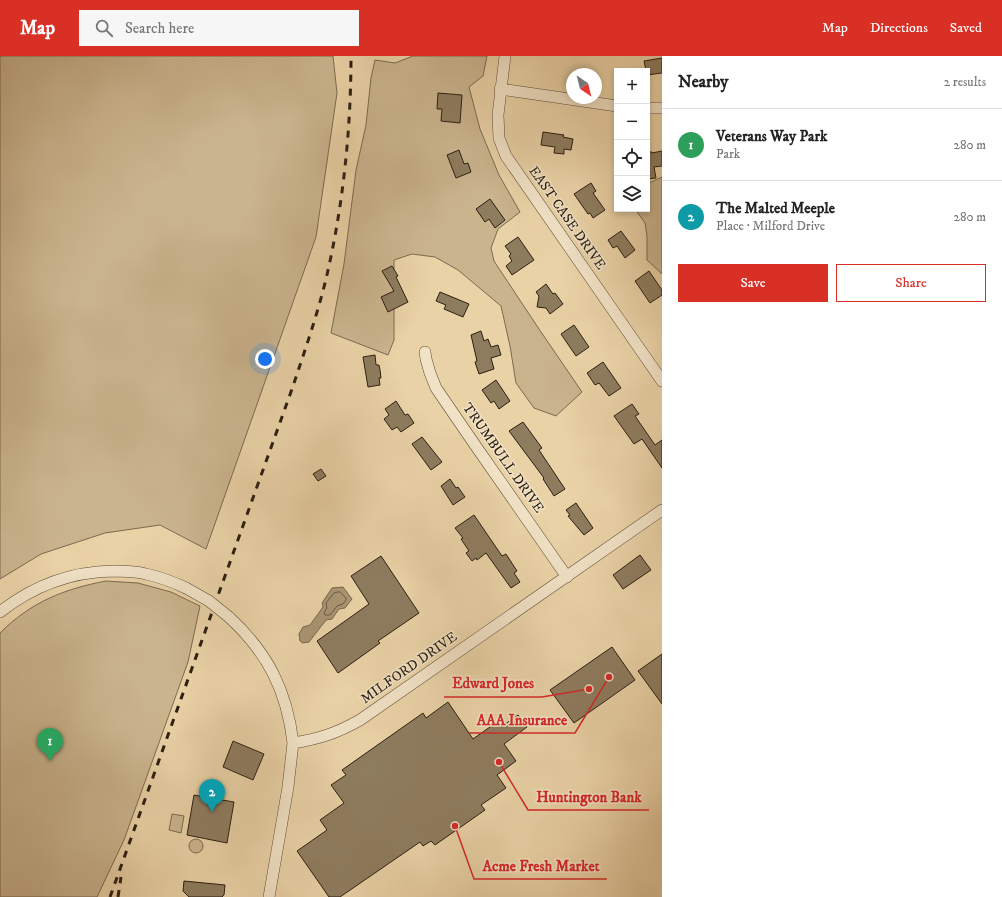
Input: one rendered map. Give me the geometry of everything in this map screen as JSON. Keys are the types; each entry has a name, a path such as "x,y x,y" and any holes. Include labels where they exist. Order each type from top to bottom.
{"street":[{"name":"EAST CASE DRIVE","path":"505,56 498,115 499,138 506,156 662,381"},
{"path":"500,89 614,106"},
{"path":"650,108 662,108"},
{"name":"TRUMBULL DRIVE","path":"425,352 430,373 436,388 567,577"},
{"name":"MILFORD DRIVE","path":"293,743 322,738 338,732 360,720 662,510"},
{"path":"0,612 21,597 36,589 52,582 83,573 120,571 144,573 165,579 186,588 209,601 229,617 253,641 268,663 277,681 291,726 293,743 288,787 269,897"}],"shaded area":[{"path":"0,56 333,56 337,93 316,237 206,549 160,525 105,533 41,554 0,579"},
{"path":"413,56 487,56 483,76 469,87 480,129 499,175 520,212 498,229 491,248 494,261 582,392 556,416 534,408 516,383 501,306 458,270 435,257 412,254 394,260 394,340 388,355 331,333 344,264 356,170 366,125 371,78 375,60 395,63"},
{"path":"662,177 662,274 647,260 647,236 645,223 637,212 650,212 650,183"},
{"path":"106,581 138,583 171,592 200,606 188,662 124,840 97,897 0,897 0,633 24,613 49,598 76,588"},
{"path":"172,814 184,816 181,833 169,830"},
{"path":"196,839 201,841 203,846 201,851 196,853 191,851 189,846 191,841"}],"water":[{"path":"343,587 352,599 345,608 339,609 332,619 326,620 309,642 303,643 300,641 299,634 303,627 310,625 323,607 322,603 332,588"}],"building":[{"path":"662,58 662,73 650,75 650,68 646,68 644,61"},
{"path":"438,93 462,95 460,123 441,121 442,109 437,109"},
{"path":"543,132 564,135 563,137 573,139 571,150 564,149 564,154 554,153 555,147 541,145"},
{"path":"459,150 464,164 468,163 471,172 456,178 447,155"},
{"path":"662,151 662,166 654,167 656,178 650,179 650,152"},
{"path":"591,183 596,191 593,193 605,210 593,218 590,213 588,214 574,194"},
{"path":"490,199 505,220 495,228 489,219 485,222 476,209"},
{"path":"621,231 635,250 625,258 617,246 613,248 608,240"},
{"path":"518,237 534,260 512,275 506,266 512,261 509,256 511,254 505,246"},
{"path":"392,266 398,276 396,277 408,302 388,312 381,297 394,291 382,271"},
{"path":"649,271 662,290 662,295 650,303 635,281"},
{"path":"546,284 563,304 550,314 546,308 537,307 539,296 536,292"},
{"path":"440,292 469,304 463,317 444,309 446,305 436,301"},
{"path":"574,325 589,347 576,356 561,334"},
{"path":"481,331 484,341 488,339 491,347 498,345 501,355 491,358 494,369 479,374 475,362 477,361 471,335"},
{"path":"375,355 376,365 379,365 380,370 380,385 368,387 363,357"},
{"path":"603,362 621,388 609,396 599,383 595,385 587,373"},
{"path":"496,380 510,401 499,409 494,401 491,403 482,390"},
{"path":"396,401 405,415 408,414 414,423 401,432 397,427 392,430 384,419 389,415 385,409"},
{"path":"632,404 639,414 635,416 655,445 662,440 662,468 642,439 634,444 614,416"},
{"path":"523,422 542,448 539,450 565,489 554,496 543,479 544,478 509,431"},
{"path":"422,437 442,462 431,470 412,444"},
{"path":"321,469 326,476 318,481 313,474"},
{"path":"450,479 465,497 453,505 441,486"},
{"path":"576,503 593,528 584,535 568,516 570,515 566,510"},
{"path":"474,515 502,556 506,554 517,571 514,573 520,582 511,588 486,553 477,560 476,558 472,561 466,553 469,551 461,539 463,538 455,528"},
{"path":"640,555 651,570 623,589 613,575"},
{"path":"381,556 419,613 378,641 380,643 338,673 317,641 369,604 351,576"},
{"path":"612,647 635,680 574,723 550,690"},
{"path":"662,654 662,704 638,671"},
{"path":"448,702 473,739 497,722 501,727 518,715 527,727 504,744 516,761 497,775 506,788 481,805 485,810 435,845 431,841 423,846 420,842 340,897 329,897 297,851 327,830 320,820 344,803 331,785 346,775 342,770 423,713 426,718"},
{"path":"233,741 264,754 253,780 223,767"},
{"path":"194,795 234,802 227,843 187,835"},
{"path":"184,881 225,885 224,895 222,897 189,897 183,891"}],"railway":[{"path":"110,897 292,389 319,307 332,252 345,168 348,140 351,56"},
{"path":"118,897 121,877"}],"place":[{"name":"AAA Insurance","path":"609,677"},
{"name":"Edward Jones","path":"589,689"},
{"name":"Veterans Way Park","path":"50,761"},
{"name":"Huntington Bank","path":"499,762"},
{"name":"The Malted Meeple","path":"212,812"},
{"name":"Acme Fresh Market","path":"455,826"}]}
